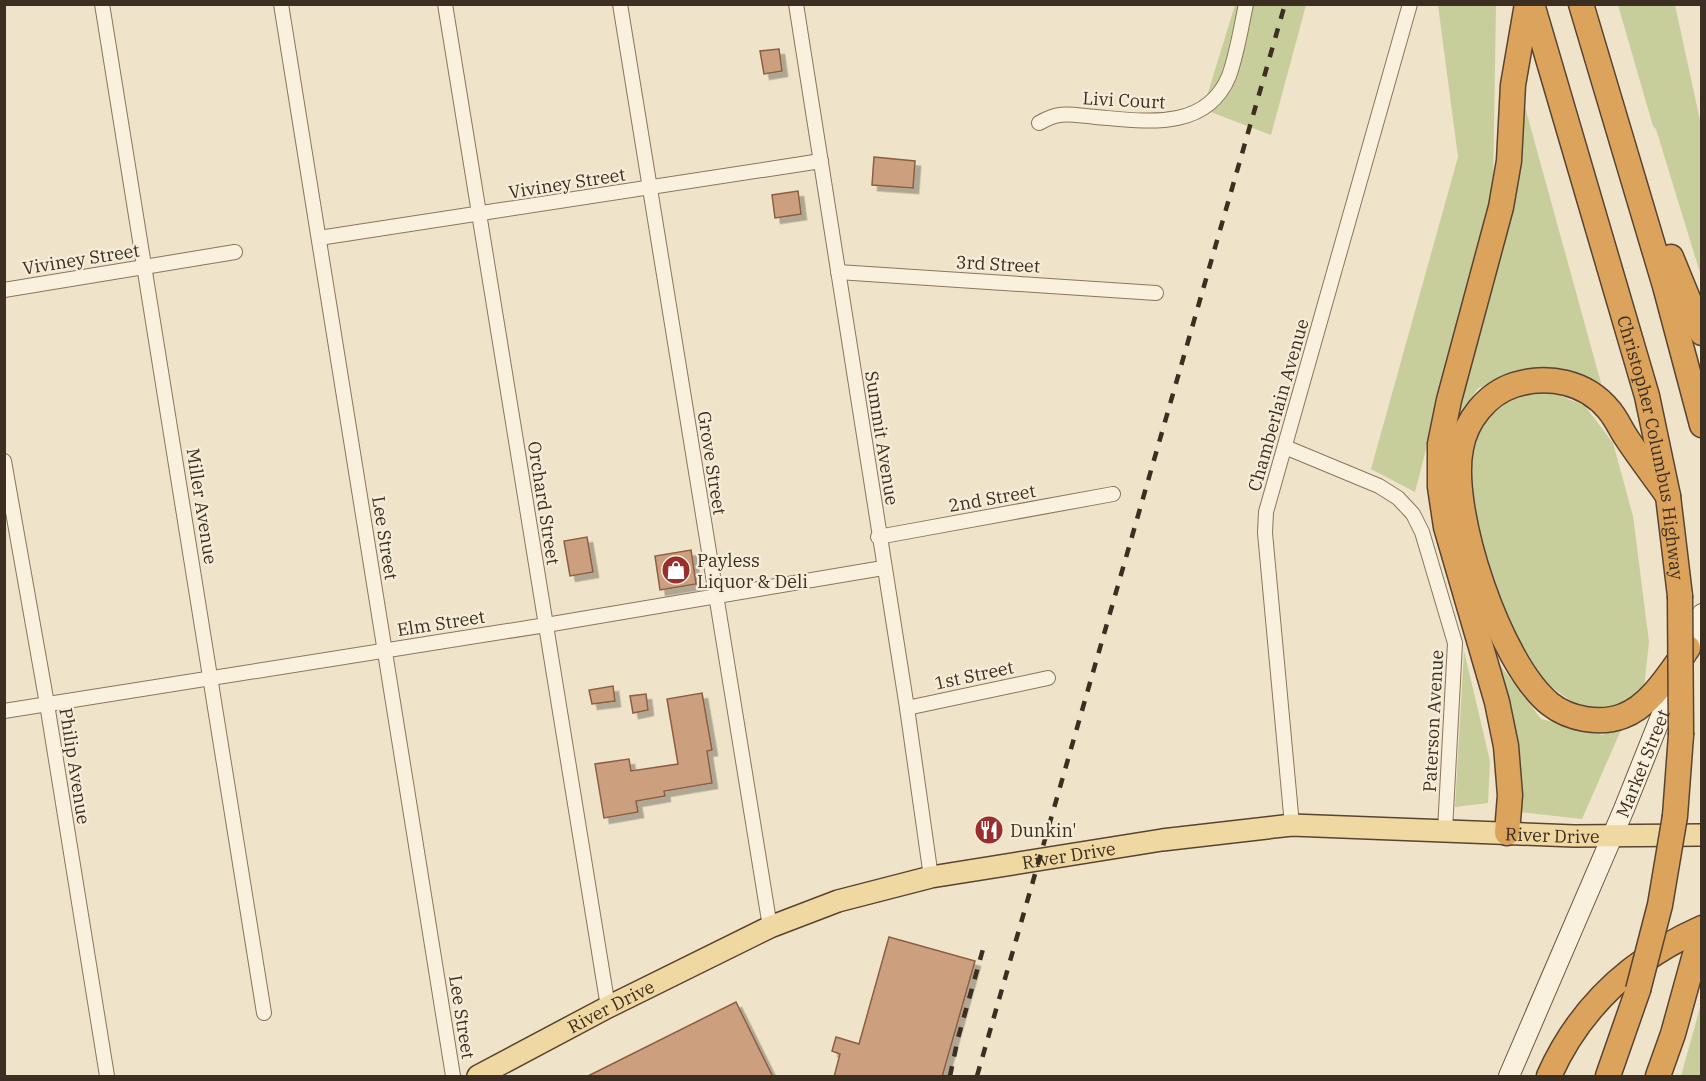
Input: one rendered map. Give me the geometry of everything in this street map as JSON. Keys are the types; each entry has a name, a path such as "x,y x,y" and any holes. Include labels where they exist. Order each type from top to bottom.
{"highway":[{"path":"1508,833 1510,795 1506,746 1497,702 1446,527 1440,487 1440,444 1449,400 1501,207 1509,161 1513,85 1527,4"},
{"name":"Christopher Columbus Highway","path":"1532,4 1647,396 1668,496 1680,596 1682,735 1675,816 1660,905 1638,990 1608,1077"},
{"path":"1581,4 1680,338 1701,426"},
{"path":"1616,124 1701,333"},
{"path":"1668,496 1610,410 1589,392 1563,382 1536,380 1509,387 1497,394 1487,402 1470,423 1461,448 1460,494 1465,526 1484,588 1514,654 1544,699 1557,709 1582,719 1605,720 1626,716 1665,678 1688,648"},
{"path":"1549,1077 1578,1024 1603,992 1632,967 1670,942 1700,936 1658,1077"}],"main road":[{"name":"Market Street","path":"1509,1077 1612,836 1701,614"},
{"name":"River Drive","path":"478,1077 608,1007 770,927 838,901 931,877 1162,840 1292,825 1612,836 1701,836"}],"street":[{"name":"Miller Avenue","path":"102,4 147,267 264,1013"},
{"name":"Lee Street","path":"280,4 453,1077"},
{"name":"Orchard Street","path":"445,4 608,1007"},
{"name":"Grove Street","path":"620,4 770,927"},
{"name":"Summit Avenue","path":"796,4 878,537 907,708 931,877"},
{"name":"Livi Court","path":"1039,123 1054,114 1159,122 1176,120 1206,106 1222,89 1229,75 1246,4"},
{"name":"Chamberlain Avenue","path":"1292,825 1264,533 1266,512 1410,4"},
{"name":"Viviney Street","path":"319,238 480,216 821,161"},
{"name":"Viviney Street","path":"4,290 235,252"},
{"name":"3rd Street","path":"838,272 1156,293"},
{"name":"Paterson Avenue","path":"1285,447 1379,486 1406,506 1422,532 1455,643 1444,830"},
{"name":"Philip Avenue","path":"4,461 47,704 107,1077"},
{"name":"2nd Street","path":"878,537 1113,494"},
{"name":"Elm Street","path":"4,711 546,625 883,568"},
{"name":"1st Street","path":"907,708 1048,678"}],"green space":[{"path":"1235,5 1306,5 1271,135 1203,109"},
{"path":"1438,5 1496,5 1493,188 1415,492 1371,469 1458,157"},
{"path":"1618,5 1675,5 1701,125 1701,276 1656,129 1653,126"},
{"path":"1525,107 1604,394 1539,369 1478,388 1448,434 1510,199"},
{"path":"1542,388 1585,406 1613,443 1633,516 1649,642 1644,688 1619,707 1581,708 1546,683 1504,616 1477,542 1466,480 1472,432 1499,399"},
{"path":"1464,651 1490,761 1488,803 1455,807"},
{"path":"1494,657 1541,719 1602,735 1621,730 1582,819 1519,812"},
{"path":"1701,1004 1701,1076 1681,1076"}],"building":[{"path":"779,49 782,71 764,74 760,51"},
{"path":"874,157 915,161 913,188 872,185"},
{"path":"798,191 801,214 775,218 772,195"},
{"path":"587,537 593,572 570,576 564,541"},
{"name":"Payless Liquor & Deli","path":"691,550 696,584 660,590 655,556"},
{"path":"613,686 615,701 592,704 589,690"},
{"path":"702,693 712,750 707,751 712,783 664,791 665,796 636,801 638,812 604,818 595,764 629,759 631,771 678,764 667,699"},
{"path":"646,694 648,710 633,713 630,696"},
{"path":"889,937 975,961 942,1077 834,1077 840,1054 832,1051 836,1037 859,1044"},
{"path":"736,1002 773,1077 586,1077"}],"railway":[{"path":"977,1076 1285,4"},
{"path":"950,1076 958,1038 985,942"}],"place":[{"name":"Payless Liquor & Deli","path":"676,570"},
{"name":"Dunkin'","path":"989,830"}]}
